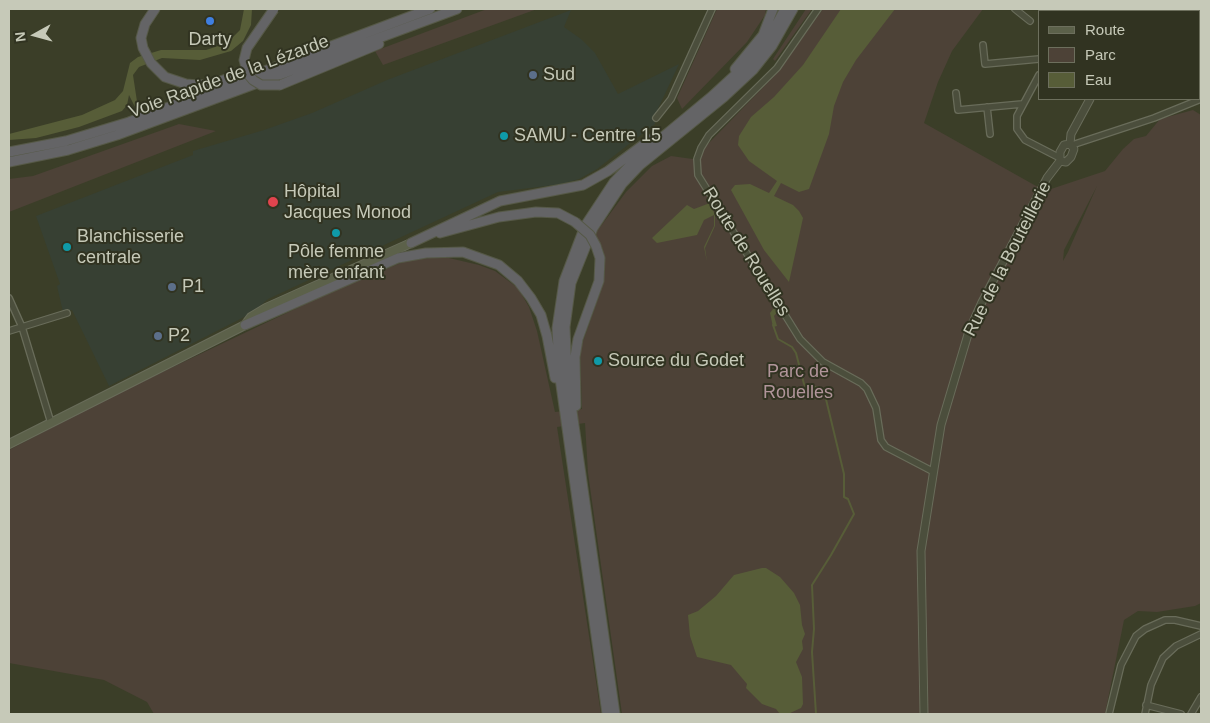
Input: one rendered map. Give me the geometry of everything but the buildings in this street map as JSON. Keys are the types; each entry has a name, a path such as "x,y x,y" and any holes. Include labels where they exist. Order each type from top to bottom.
{"highway":[{"path":"155,9 142,31 146,54 151,63 165,77 174,81 198,85 210,84 349,39"},
{"path":"274,9 247,48 244,60 252,80 261,85 280,85 382,43 416,24"},
{"name":"Voie Rapide de la Lézarde","path":"9,152 66,141 129,122 430,9"},
{"name":"Voie Rapide de la Lézarde","path":"9,162 68,150 117,136 457,9"},
{"path":"411,243 500,201 566,190 592,180 713,95 763,35 773,9"},
{"path":"615,714 559,370 557,328 564,281 577,243 595,208 614,182 635,160 748,63 774,29 784,9"},
{"path":"607,714 574,453 567,376 565,327 572,283 593,228 622,184 640,165 724,98 753,70 772,46 793,9"},
{"path":"411,243 479,221 536,212 558,213 575,222 590,235 600,258 599,281 578,339 575,356 574,453"},
{"path":"245,325 398,258 426,253 448,252 463,252 482,257 499,265 518,281 541,315 574,453"}],"main road":[{"path":"9,444 245,325 251,318 266,308 411,243"}],"street":[{"path":"656,118 671,99 712,9"},
{"name":"Route de Rouelles","path":"818,9 777,68 709,135 701,148 698,159 698,175 800,339 823,362 861,382 867,389 874,400 881,440 886,447 932,471"},
{"path":"1015,9 1030,21"},
{"path":"983,44 984,64 1038,59"},
{"path":"1038,77 1017,116 1017,129 1025,140 1059,159 1066,162 1071,158 1074,149 1071,144 1071,134 1089,100"},
{"path":"956,93 958,110 1022,104"},
{"path":"1059,159 1062,148 1071,144 1154,118 1199,100"},
{"path":"987,107 990,134"},
{"name":"Rue de la Bouteillerie","path":"924,714 921,551 932,471 945,408 969,331 1043,186 1059,159"},
{"path":"9,298 22,327 51,423"},
{"path":"9,332 67,313"},
{"path":"1109,714 1121,665 1136,636 1145,628 1165,620 1175,620 1201,626"},
{"path":"1145,714 1151,685 1163,658 1176,646 1201,634"},
{"path":"1191,714 1199,705 1201,697"},
{"path":"1146,705 1181,714"}],"shaded area":[{"name":"Hôpital Jacques Monod","path":"571,10 564,27 581,39 595,53 618,94 679,64 655,115 655,124 597,169 579,179 562,184 498,192 268,299 252,313 109,386 72,310 63,312 57,286 60,284 36,216 193,155 193,151 264,130 312,113 387,80"}],"green space":[{"path":"487,9 537,9 383,65 375,51"},
{"path":"717,9 766,9 765,15 747,42 682,109 677,98"},
{"path":"806,9 812,9 775,61 773,59"},
{"name":"Parc de Rouelles","path":"823,9 983,9 952,51 938,82 924,123 1045,191 1105,171 1123,149 1134,139 1146,136 1160,119 1193,110 1201,115 1201,603 1195,606 1157,612 1138,611 1124,620 1105,714 622,714 588,473 585,423 557,427 601,714 154,714 147,702 104,680 9,663 9,450 114,395 337,289 408,260 429,258 449,258 479,265 495,271 518,288 529,307 537,331 555,412 582,409 580,350 600,293 605,271 603,250 595,234 626,192 652,166 671,156 700,160 705,147 778,72","holes":["1097,186 1063,261 1064,250"]},
{"path":"179,124 216,131 9,212 9,179 33,176"}],"water":[{"path":"244,9 252,9 251,25 243,41 231,51 200,60 162,58 139,67 133,75 138,108 136,109 129,95 127,105 122,111 79,127 36,138 9,140 9,134 82,115 115,100 123,91 130,63 138,57 161,50 206,50 227,43 240,30"},
{"path":"841,9 895,9 856,60 843,82 834,106 829,134 809,189 799,192 781,183 774,196 793,205 803,218 789,282 764,250 731,190 735,185 750,184 769,193 777,181 749,161 738,145 739,136 751,117 774,97 803,65"},
{"path":"710,203 715,215 715,226 705,248 707,262 704,247 714,226 714,215 704,220 697,235 657,243 652,238 687,205 694,209"},
{"path":"777,304 780,309 774,316 777,326 773,327 770,313"},
{"path":"766,568 780,577 794,593 800,605 805,634 802,641 803,649 796,662 802,677 803,704 801,708 788,714 780,714 776,709 762,704 746,688 747,684 731,665 697,657 690,636 688,615 698,611 716,596 734,575"}],"waterway":[{"path":"773,325 778,339 792,347 796,353 806,387 818,387 824,391 844,474 844,497 848,499 854,514 812,585 814,629 812,652 816,714"}],"place":[{"name":"Darty","path":"210,21"},
{"name":"Sud","path":"533,75"},
{"name":"SAMU - Centre 15","path":"504,136"},
{"name":"Hôpital Jacques Monod","path":"273,202"},
{"name":"Pôle femme mère enfant","path":"336,233"},
{"name":"Blanchisserie centrale","path":"67,247"},
{"name":"P1","path":"172,287"},
{"name":"P2","path":"158,336"},
{"name":"Source du Godet","path":"598,361"}]}
